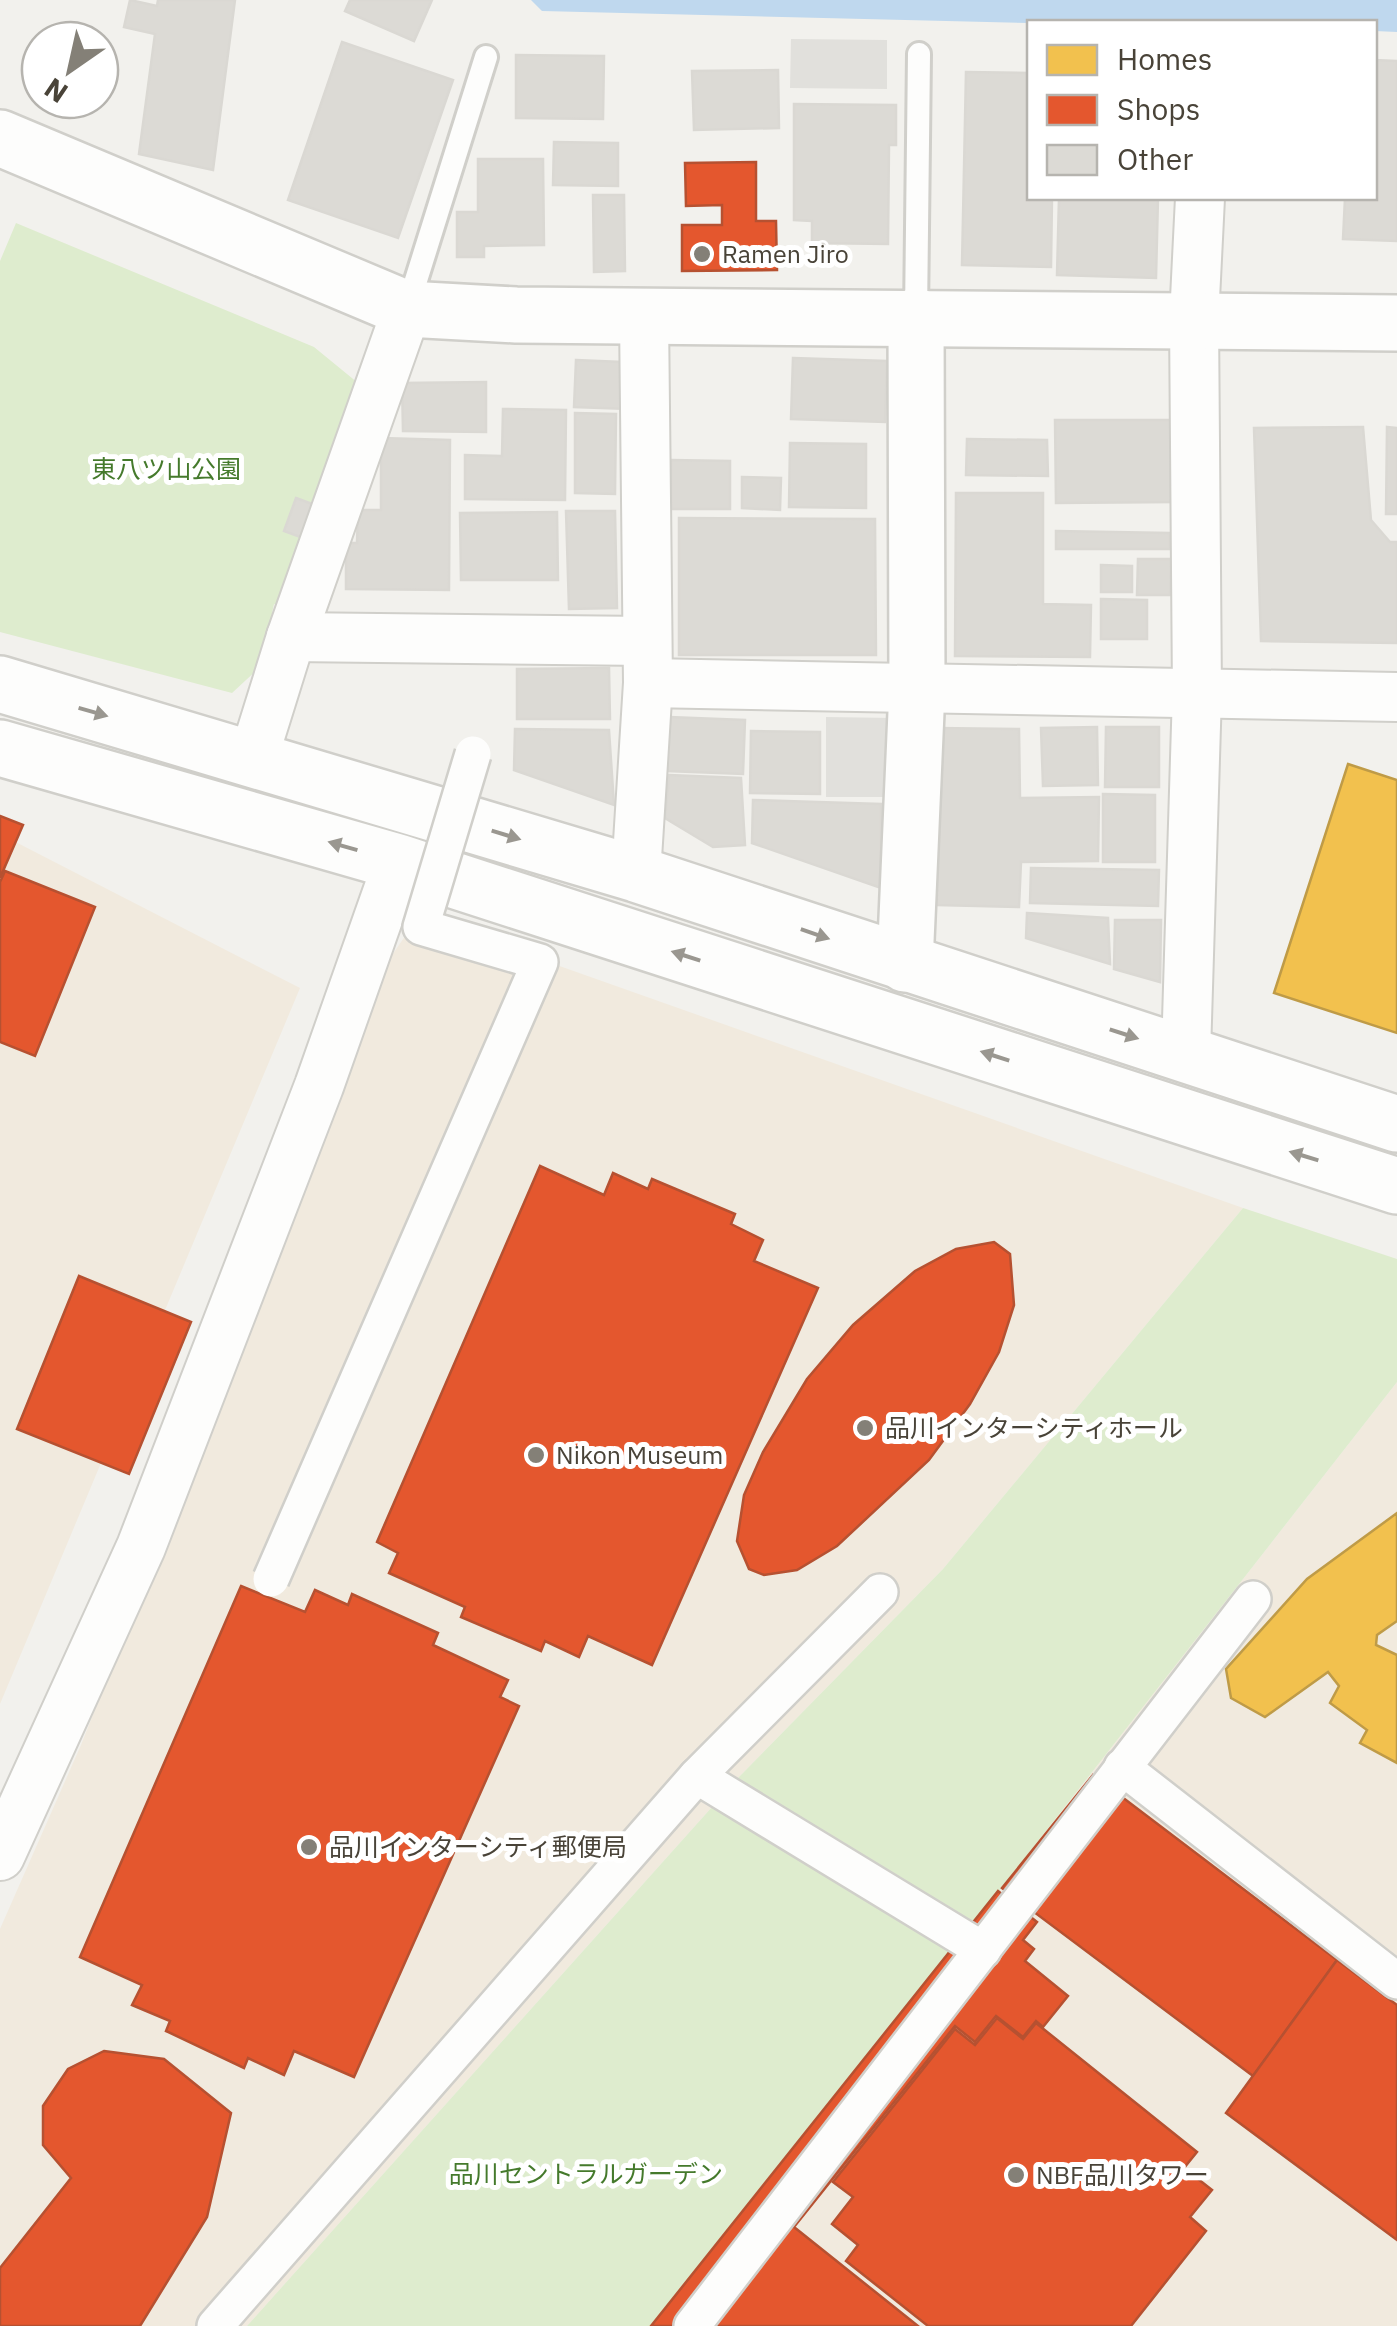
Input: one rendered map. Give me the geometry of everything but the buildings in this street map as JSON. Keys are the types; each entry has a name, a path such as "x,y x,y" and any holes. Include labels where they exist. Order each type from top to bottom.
{"street":[{"path":"0,138 407,309 644,316 1397,323"},
{"path":"1186,1054 1197,693 1194,319 1200,200"},
{"path":"253,759 291,637 407,309"},
{"path":"636,874 647,662 644,316"},
{"path":"905,964 917,689 916,316"},
{"path":"291,637 647,662 917,689 1397,698"},
{"path":"0,684 636,874 1397,1124"},
{"path":"0,748 398,862 1397,1186"},
{"path":"271,1579 540,962 422,927 473,754"},
{"path":"0,1856 141,1547 319,1086 398,862"},
{"path":"215,2326 697,1776 880,1592"},
{"path":"692,2326 1253,1598"},
{"path":"1122,1768 1397,1981"},
{"path":"697,1776 983,1950"}],"lane":[{"path":"916,316 920,54"},
{"path":"407,309 486,57"}],"shaded area":[{"path":"791,39 887,40 887,89 790,88"},
{"path":"826,717 895,718 894,797 826,797"},
{"path":"0,834 300,988 0,1704"},
{"path":"415,922 551,963 1243,1208 943,1569 738,1778 247,2326 0,2326 0,1929 81,1745 392,955"},
{"path":"1397,1382 1397,2326 659,2326"}],"green space":[{"name":"東八ツ山公園","path":"16,223 314,347 369,392 293,610 274,604 261,666 232,693 0,632 0,261"},
{"name":"品川セントラルガーデン","path":"1243,1208 1397,1259 1397,1382 659,2326 247,2326 738,1778 943,1569"}],"water":[{"path":"531,0 1397,0 1397,32 1377,31 1377,20 1027,23 542,11"}],"place":[{"name":"Ramen Jiro","path":"702,254"},
{"name":"品川インターシティホール","path":"865,1428"},
{"name":"Nikon Museum","path":"536,1455"},
{"name":"品川インターシティ郵便局","path":"309,1847"},
{"name":"NBF品川タワー","path":"1016,2175"}]}
